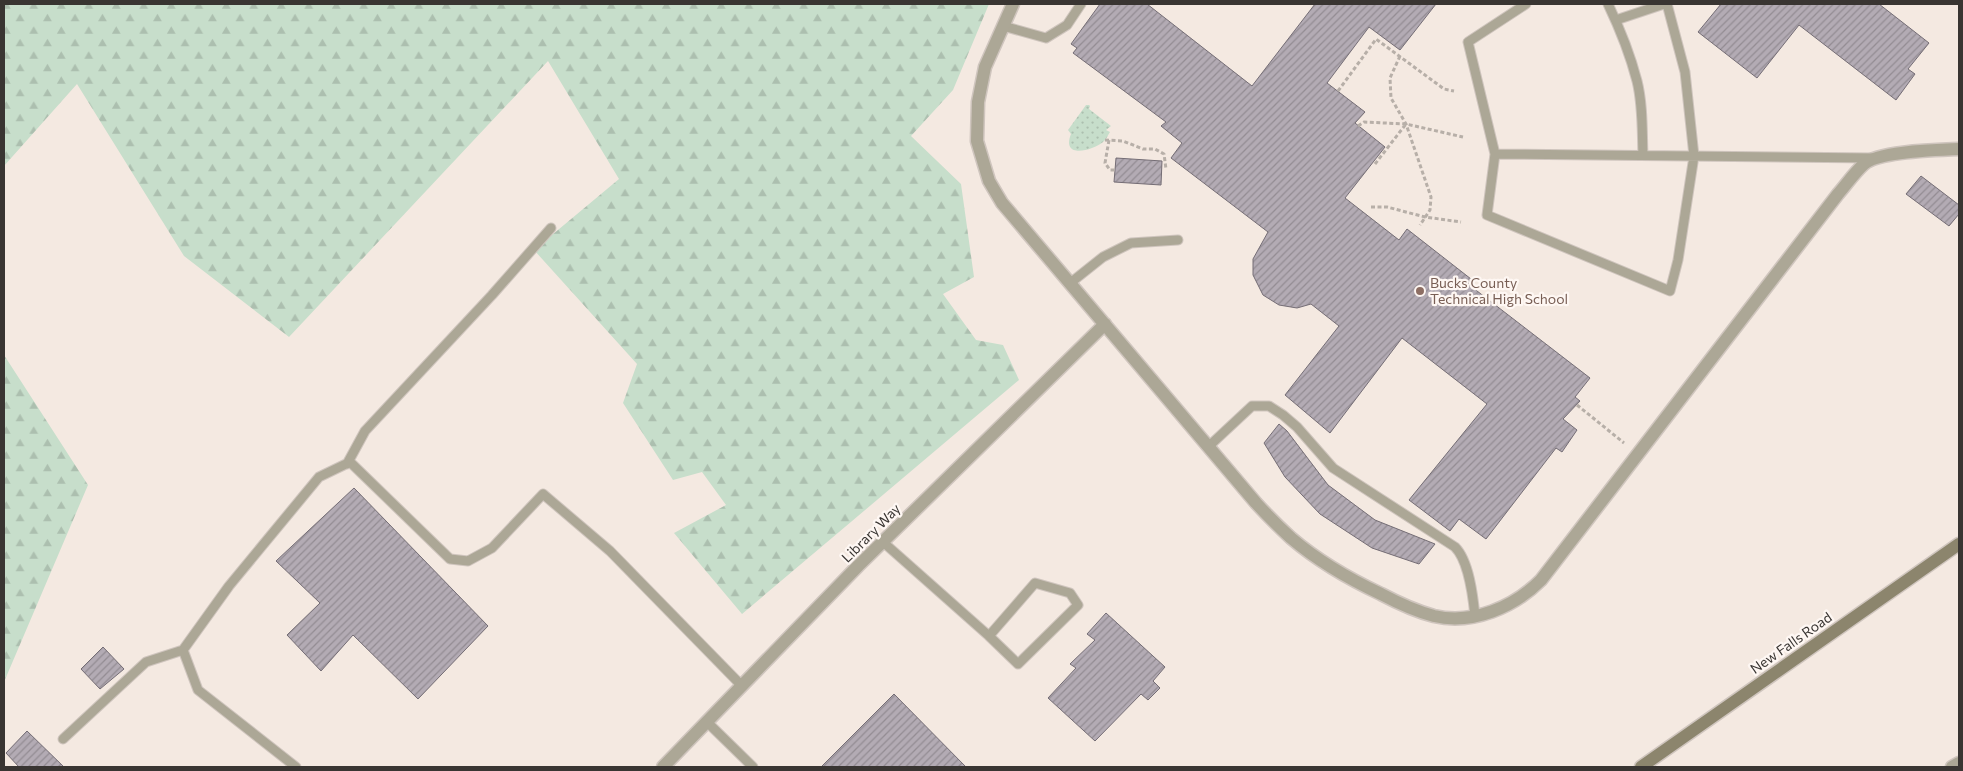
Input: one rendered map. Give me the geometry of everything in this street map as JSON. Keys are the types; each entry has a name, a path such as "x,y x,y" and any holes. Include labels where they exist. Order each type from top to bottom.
{"main road":[{"name":"New Falls Road","path":"1641,767 1959,544"}],"street":[{"path":"1013,4 985,68 978,102 978,142 983,164 1002,203 1256,503 1290,537 1317,558 1362,585 1413,610 1435,616 1454,618 1475,616 1509,605 1529,592 1541,580 1838,194 1864,164 1874,158 1894,154 1959,149"},
{"name":"Library Way","path":"663,767 883,542 1105,324"},
{"path":"1952,767 1959,763"}],"lane":[{"path":"1003,26 1046,38 1067,25 1081,4"},
{"path":"1526,4 1468,42 1495,154 1487,216 1670,291 1678,260 1694,156 1685,72 1665,4 1616,20"},
{"path":"1608,4 1624,39 1638,82 1643,155"},
{"path":"1495,154 1874,158"},
{"path":"346,464 365,431 492,295 551,228"},
{"path":"1069,284 1103,257 1131,243 1178,240"},
{"path":"1208,447 1252,406 1269,406 1297,427 1333,468 1455,547 1461,553 1472,591 1475,616"},
{"path":"63,739 146,662 183,650 229,586 320,477 350,462 450,559 468,561 492,548 543,494 610,551 742,686"},
{"path":"883,542 1018,664 1078,605 1070,593 1036,583 989,636"},
{"path":"183,650 198,690 296,767"},
{"path":"707,722 753,767"}],"path":[{"path":"1338,92 1376,39 1444,89 1454,90"},
{"path":"1400,56 1390,78 1391,98 1406,124 1431,197 1430,210 1420,225"},
{"path":"1358,126 1364,122 1406,124 1463,137"},
{"path":"1375,164 1406,124"},
{"path":"1115,170 1110,170 1105,163 1107,140 1123,141 1143,149 1155,149 1164,154 1166,169"},
{"path":"1371,207 1387,207 1425,217 1461,222"},
{"path":"1577,405 1624,443"}],"green space":[{"path":"4,4 989,4 953,90 911,136 961,184 974,277 943,294 976,340 1003,345 1019,380 742,614 674,533 726,505 702,472 673,480 623,403 637,364 534,250 619,179 548,61 289,337 184,256 77,84 4,166"},
{"path":"1086,105 1089,105 1089,109 1111,126 1106,130 1110,132 1105,140 1092,148 1079,151 1074,150 1070,147 1071,134 1068,130"},
{"path":"4,355 88,485 4,682"}],"building":[{"path":"1100,4 1147,4 1252,86 1315,4 1436,4 1400,50 1369,27 1327,83 1365,112 1355,123 1385,147 1345,198 1399,240 1407,229 1471,279 1468,284 1590,378 1575,397 1580,401 1563,419 1577,430 1562,452 1556,448 1486,539 1459,519 1450,531 1409,500 1487,404 1402,338 1330,433 1285,395 1339,326 1311,304 1297,308 1279,305 1263,295 1253,275 1253,259 1268,232 1171,158 1182,143 1161,126 1166,122 1073,53 1077,48 1071,44"},
{"path":"1721,4 1879,4 1929,43 1908,69 1915,74 1896,100 1799,25 1757,78 1698,32"},
{"path":"1116,158 1162,161 1161,185 1114,182"},
{"path":"1921,176 1959,205 1959,214 1949,226 1906,194"},
{"path":"1279,424 1287,431 1328,485 1375,520 1435,544 1419,564 1372,548 1320,514 1285,477 1264,443"},
{"path":"354,488 488,626 418,699 353,635 321,671 287,635 320,603 276,561"},
{"path":"1106,613 1165,667 1153,681 1160,688 1148,700 1141,694 1095,741 1048,698 1076,668 1070,664 1095,640 1087,634"},
{"path":"103,647 124,669 100,689 81,669"},
{"path":"894,694 966,767 821,767"},
{"path":"27,731 64,767 19,767 6,753"}],"place":[{"name":"Bucks County Technical High School","path":"1420,291"}]}
